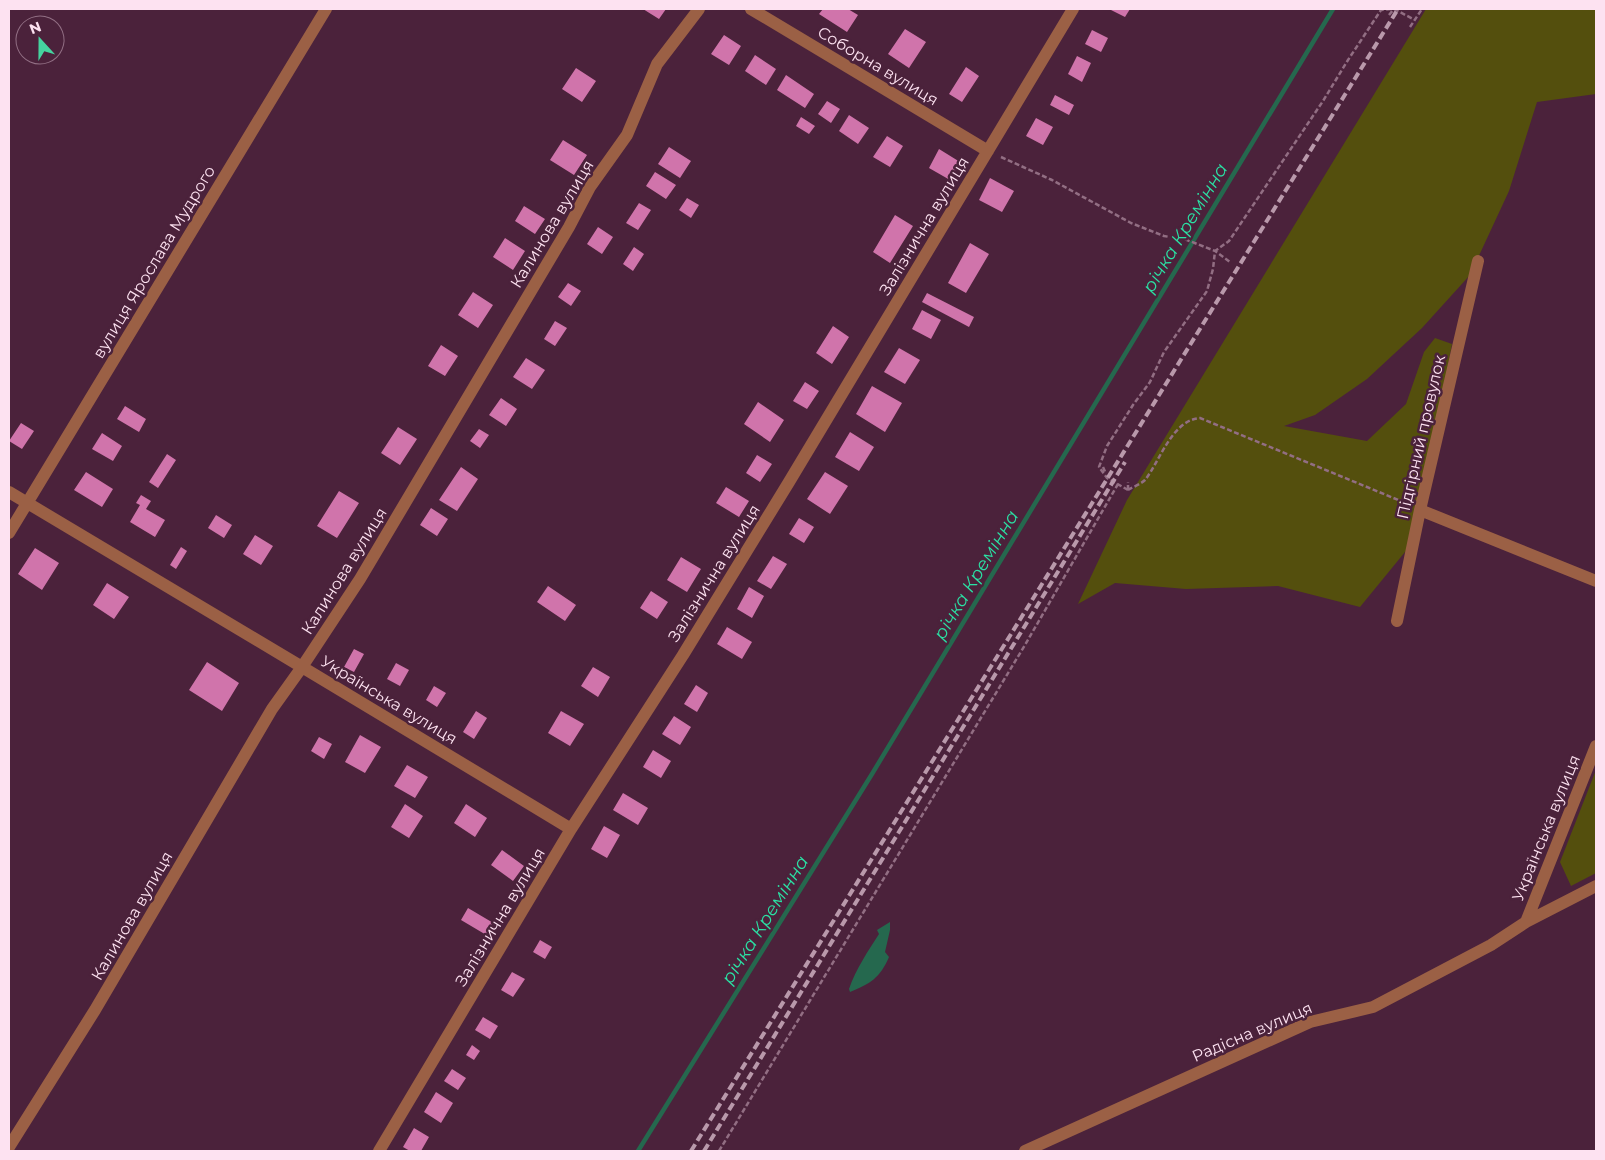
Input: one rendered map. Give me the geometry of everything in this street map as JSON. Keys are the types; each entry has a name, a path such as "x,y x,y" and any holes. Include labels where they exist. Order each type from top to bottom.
{"street":[{"name":"вулиця Ярослава Мудрого","path":"9,533 326,9"},
{"name":"Калинова вулиця","path":"9,1147 96,1010 272,709 366,570 569,227 590,187 627,135 656,64 699,9"},
{"name":"Соборна вулиця","path":"751,9 988,151"},
{"name":"Залізнична вулиця","path":"379,1151 571,829 678,663 784,491 1072,9"},
{"name":"Підгірний провулок","path":"1397,620 1420,510 1478,261"},
{"name":"Українська вулиця","path":"9,492 571,829"},
{"path":"1420,510 1596,581"},
{"name":"Українська вулиця","path":"1526,922 1596,746"},
{"name":"Радісна вулиця","path":"1025,1151 1310,1022 1373,1007 1490,945 1526,922 1596,886"}],"path":[{"path":"1389,15 1394,9"},
{"path":"1128,490 1107,478 1098,467 1107,446 1150,382 1164,352 1207,291 1213,269 1215,251 1229,241 1323,101 1381,10 1394,9 1415,20"},
{"path":"1410,27 1422,9"},
{"path":"988,151 1052,180 1131,223 1164,236 1187,240 1215,251 1230,262"},
{"path":"1128,490 1144,481 1165,446 1184,424 1193,418 1200,418 1420,510"},
{"path":"1103,467 1107,478"},
{"path":"1128,482 1128,490"},
{"path":"719,1151 1026,645 1118,484"}],"shaded area":[{"path":"1426,9 1596,9 1596,94 1537,102 1509,191 1470,275 1422,328 1367,379 1315,415 1284,426 1367,441 1406,404 1424,352 1435,338 1452,344 1414,541 1360,607 1278,586 1186,589 1115,583 1078,604 1127,500"},
{"path":"1596,770 1596,873 1571,886 1560,862"},
{"path":"890,922 885,952 889,957 886,964 874,979 850,992 849,989 862,960 879,934 877,930"}],"building":[{"path":"643,9 666,9 659,19"},
{"path":"823,9 848,9 858,15 847,32 819,14"},
{"path":"1109,9 1130,9 1125,17"},
{"path":"905,29 926,42 909,68 888,54"},
{"path":"1092,30 1108,38 1101,52 1085,44"},
{"path":"724,35 741,46 729,65 711,54"},
{"path":"755,55 776,69 766,85 745,71"},
{"path":"1077,56 1091,63 1082,82 1068,74"},
{"path":"966,67 979,76 962,102 949,94"},
{"path":"576,68 596,81 582,102 562,89"},
{"path":"786,75 814,94 805,108 777,90"},
{"path":"1055,95 1074,105 1069,115 1050,105"},
{"path":"827,101 840,109 831,123 818,114"},
{"path":"849,115 869,128 858,144 839,131"},
{"path":"801,117 815,126 809,134 796,126"},
{"path":"1036,118 1053,127 1043,145 1026,136"},
{"path":"887,136 903,146 890,167 873,157"},
{"path":"563,140 587,155 574,175 550,160"},
{"path":"669,147 691,161 680,178 658,164"},
{"path":"939,149 960,162 950,180 929,168"},
{"path":"655,172 676,185 666,199 646,186"},
{"path":"990,178 1014,191 1002,212 979,200"},
{"path":"687,198 699,205 691,218 679,210"},
{"path":"639,203 651,210 638,230 626,223"},
{"path":"524,206 545,219 535,234 515,221"},
{"path":"895,215 913,226 890,263 873,252"},
{"path":"598,227 613,237 602,254 587,244"},
{"path":"505,238 525,251 513,270 493,257"},
{"path":"970,243 989,254 966,293 948,283"},
{"path":"634,247 644,254 633,271 623,264"},
{"path":"568,283 581,291 571,306 558,297"},
{"path":"473,292 493,305 478,328 458,315"},
{"path":"927,293 974,317 969,327 922,302"},
{"path":"922,310 941,320 931,339 912,329"},
{"path":"555,321 567,328 555,346 544,339"},
{"path":"833,326 849,337 832,364 816,353"},
{"path":"441,345 458,356 445,376 428,366"},
{"path":"899,348 920,360 905,384 884,372"},
{"path":"526,358 545,370 532,389 513,377"},
{"path":"805,382 819,391 807,409 793,401"},
{"path":"872,386 902,403 885,432 856,414"},
{"path":"501,398 517,409 506,426 489,415"},
{"path":"758,402 784,420 770,442 744,424"},
{"path":"125,406 146,419 139,432 117,419"},
{"path":"21,423 34,431 22,449 9,441"},
{"path":"398,427 417,439 400,465 381,453"},
{"path":"479,429 489,435 480,448 470,441"},
{"path":"850,432 874,447 859,471 835,457"},
{"path":"102,433 122,446 113,461 92,449"},
{"path":"167,454 176,460 158,488 149,482"},
{"path":"757,455 772,464 760,482 746,473"},
{"path":"461,467 478,479 457,511 439,500"},
{"path":"86,472 113,489 102,507 74,490"},
{"path":"825,472 848,486 830,514 807,499"},
{"path":"726,487 749,501 739,517 716,503"},
{"path":"339,491 359,503 337,538 317,526"},
{"path":"141,495 151,501 146,509 165,520 155,537 130,522 140,505 136,503"},
{"path":"431,508 448,519 437,536 420,525"},
{"path":"216,515 232,525 224,538 208,528"},
{"path":"799,518 814,527 804,543 789,534"},
{"path":"255,535 273,546 261,565 243,554"},
{"path":"181,547 187,551 176,569 170,565"},
{"path":"35,548 59,563 42,590 18,574"},
{"path":"773,556 787,564 771,589 757,581"},
{"path":"681,557 701,569 687,592 667,580"},
{"path":"107,583 129,597 114,619 93,605"},
{"path":"548,586 576,605 565,621 537,602"},
{"path":"749,587 764,596 752,618 737,609"},
{"path":"651,591 668,602 657,619 640,608"},
{"path":"727,627 752,642 742,659 717,644"},
{"path":"354,649 364,654 354,672 344,667"},
{"path":"207,662 239,683 222,711 189,690"},
{"path":"396,663 409,670 400,686 387,679"},
{"path":"593,667 610,677 598,697 581,686"},
{"path":"696,685 708,693 697,712 684,704"},
{"path":"434,686 446,693 437,707 426,700"},
{"path":"476,711 487,718 474,739 463,732"},
{"path":"561,711 584,724 570,746 548,733"},
{"path":"674,716 691,727 680,745 662,734"},
{"path":"360,735 381,747 365,773 345,762"},
{"path":"319,737 332,744 324,759 311,751"},
{"path":"653,750 671,761 661,778 643,767"},
{"path":"407,765 428,777 415,798 394,786"},
{"path":"623,793 648,808 638,825 613,810"},
{"path":"405,804 423,816 409,838 391,827"},
{"path":"466,804 487,818 475,837 454,823"},
{"path":"604,826 620,835 607,858 591,849"},
{"path":"502,850 524,866 513,881 491,865"},
{"path":"468,908 495,924 488,936 461,920"},
{"path":"540,940 552,947 545,959 533,952"},
{"path":"512,972 525,979 513,997 501,990"},
{"path":"483,1017 498,1026 490,1039 475,1030"},
{"path":"472,1045 480,1051 474,1060 466,1055"},
{"path":"452,1069 466,1078 458,1090 444,1081"},
{"path":"436,1092 453,1103 441,1123 424,1112"},
{"path":"414,1128 429,1137 421,1151 410,1151 403,1147"}],"waterway":[{"name":"річка Кремінна","path":"638,1151 872,774 1333,9"}],"railway":[{"path":"691,1151 1398,9"},
{"path":"704,1151 1125,462"}]}
